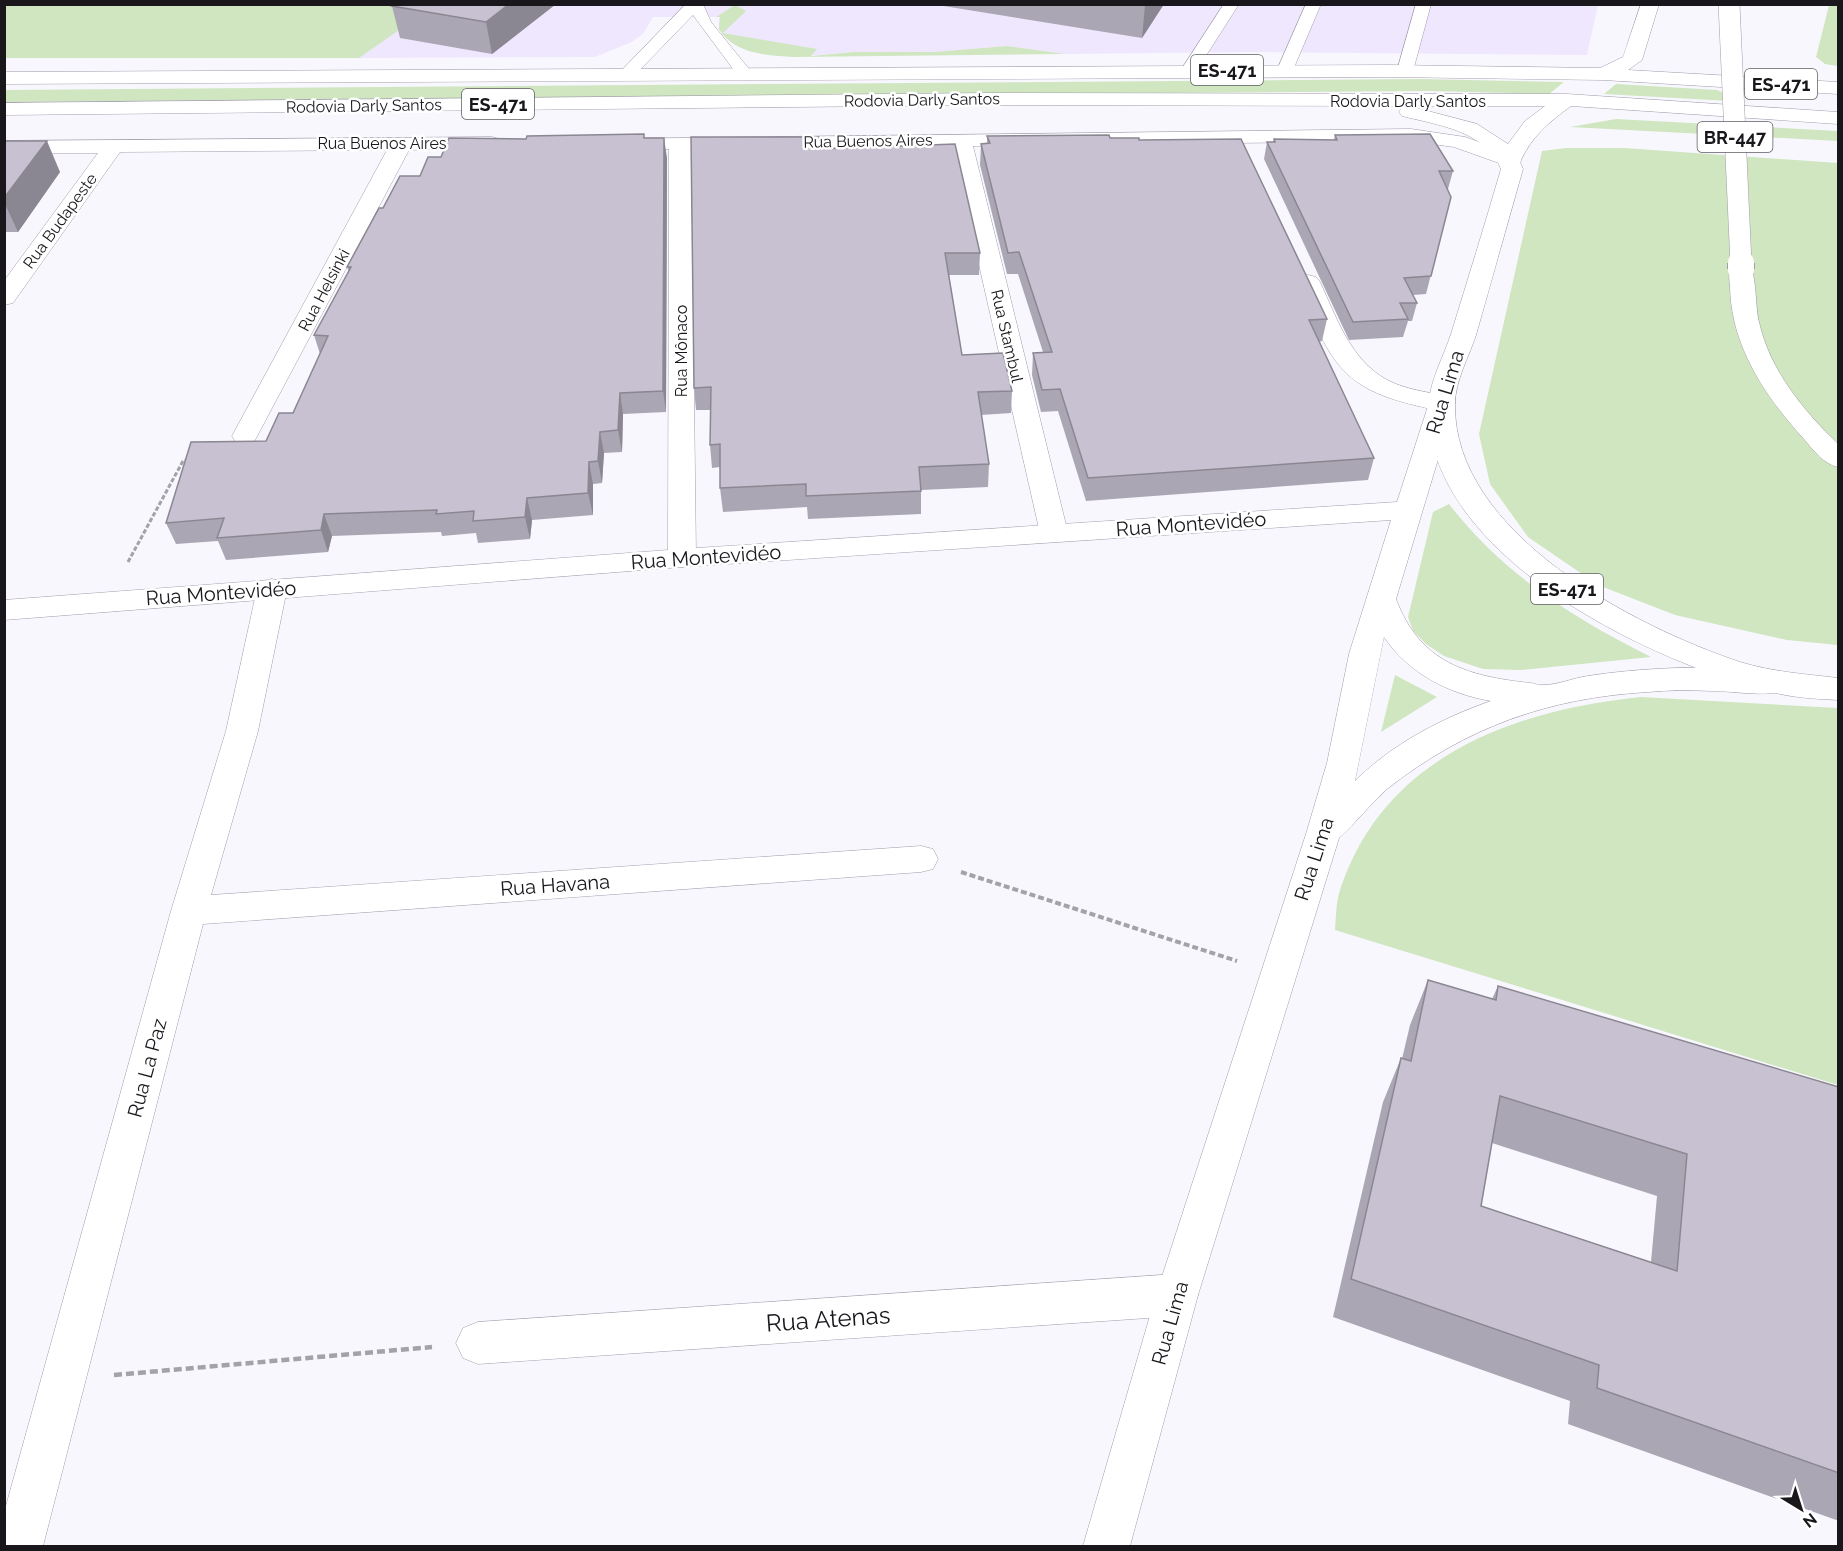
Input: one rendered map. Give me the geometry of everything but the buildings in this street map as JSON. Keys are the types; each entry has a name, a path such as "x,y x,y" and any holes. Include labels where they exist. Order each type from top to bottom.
{"street":[{"path":"1603,74 1632,60 1650,4"},
{"name":"BR-447","path":"1729,4 1741,269 1740,294 1745,322 1756,352 1772,382 1796,415 1839,459"},
{"name":"Rodovia Darly Santos","path":"4,78 1285,70 1603,74 1839,88"},
{"name":"Rodovia Darly Santos","path":"4,110 992,99 1373,102 1567,100 1839,117"},
{"name":"Rua Lima","path":"1107,1546 1178,1295 1277,974 1323,834 1343,763 1364,654 1442,404 1516,144 1527,130 1567,100"},
{"path":"1373,102 1477,133 1497,145 1511,165"},
{"name":"Rua Buenos Aires","path":"599,143 961,139 1245,146 1427,136 1474,145 1511,165"},
{"name":"Rua Stambul","path":"961,139 1054,533"},
{"name":"Rua Helsinki","path":"245,436 402,143"},
{"name":"Rua Buenos Aires","path":"4,147 115,144 518,143"},
{"name":"Rua Mônaco","path":"680,143 682,558"},
{"name":"Rua Budapeste","path":"4,298 115,144"},
{"path":"1298,261 1341,353 1350,365 1380,387 1400,395 1442,404"},
{"name":"ES-471","path":"1442,404 1448,451 1458,476 1494,528 1520,554 1590,605 1678,650 1780,683 1839,689"},
{"name":"Rua Montevidéo","path":"4,610 682,558 1408,511"},
{"name":"Rua La Paz","path":"19,1546 189,911 242,731 272,589"},
{"path":"1381,599 1385,617 1397,636 1414,654 1437,669 1464,682 1493,690 1522,694 1550,693"},
{"path":"1323,834 1351,801 1383,771 1419,747 1458,726 1500,708 1550,693 1604,684 1661,679 1719,679 1780,683"},
{"name":"Rua Havana","path":"189,911 921,859"},
{"name":"Rua Atenas","path":"478,1343 1178,1295"}],"lane":[{"path":"627,74 695,4 704,23 745,74"},
{"path":"1189,70 1232,4"},
{"path":"1285,70 1314,4"},
{"path":"1405,71 1424,4"}],"path":[{"path":"107,602 183,461 245,436"},
{"path":"921,859 1277,974"},
{"path":"62,1380 478,1343"}],"shaded area":[{"path":"435,4 1598,5 1587,55 1256,52 1065,54 1007,46 934,52 854,52 794,57 764,54 739,47 723,36 719,29 719,17 653,17 643,34 632,42 595,57 359,58"}],"green space":[{"path":"5,5 435,5 359,58 5,58"},
{"path":"735,5 746,11 723,33 817,49 811,56 854,52 934,52 1007,46 1065,54 794,57 774,56 743,49 734,44 726,37 719,29 720,17 716,17"},
{"path":"1829,5 1838,5 1838,66 1825,64 1816,57"},
{"path":"1421,79 1564,82 1549,94 1429,91 5,102 4,90"},
{"path":"1616,84 1717,90 1747,102 1604,94"},
{"path":"1616,119 1838,131 1838,141 1570,127"},
{"path":"1566,148 1624,148 1838,163 1838,645 1787,640 1675,615 1598,585 1528,537 1490,484 1479,434 1542,151"},
{"path":"1449,504 1492,552 1541,592 1594,626 1651,657 1521,670 1483,669 1444,656 1426,644 1413,631 1408,617 1433,512"},
{"path":"1395,675 1437,697 1381,732"},
{"path":"1641,697 1838,708 1838,1085 1335,930 1340,890 1360,844 1388,805 1421,773 1459,748 1502,728 1547,714"}]}
